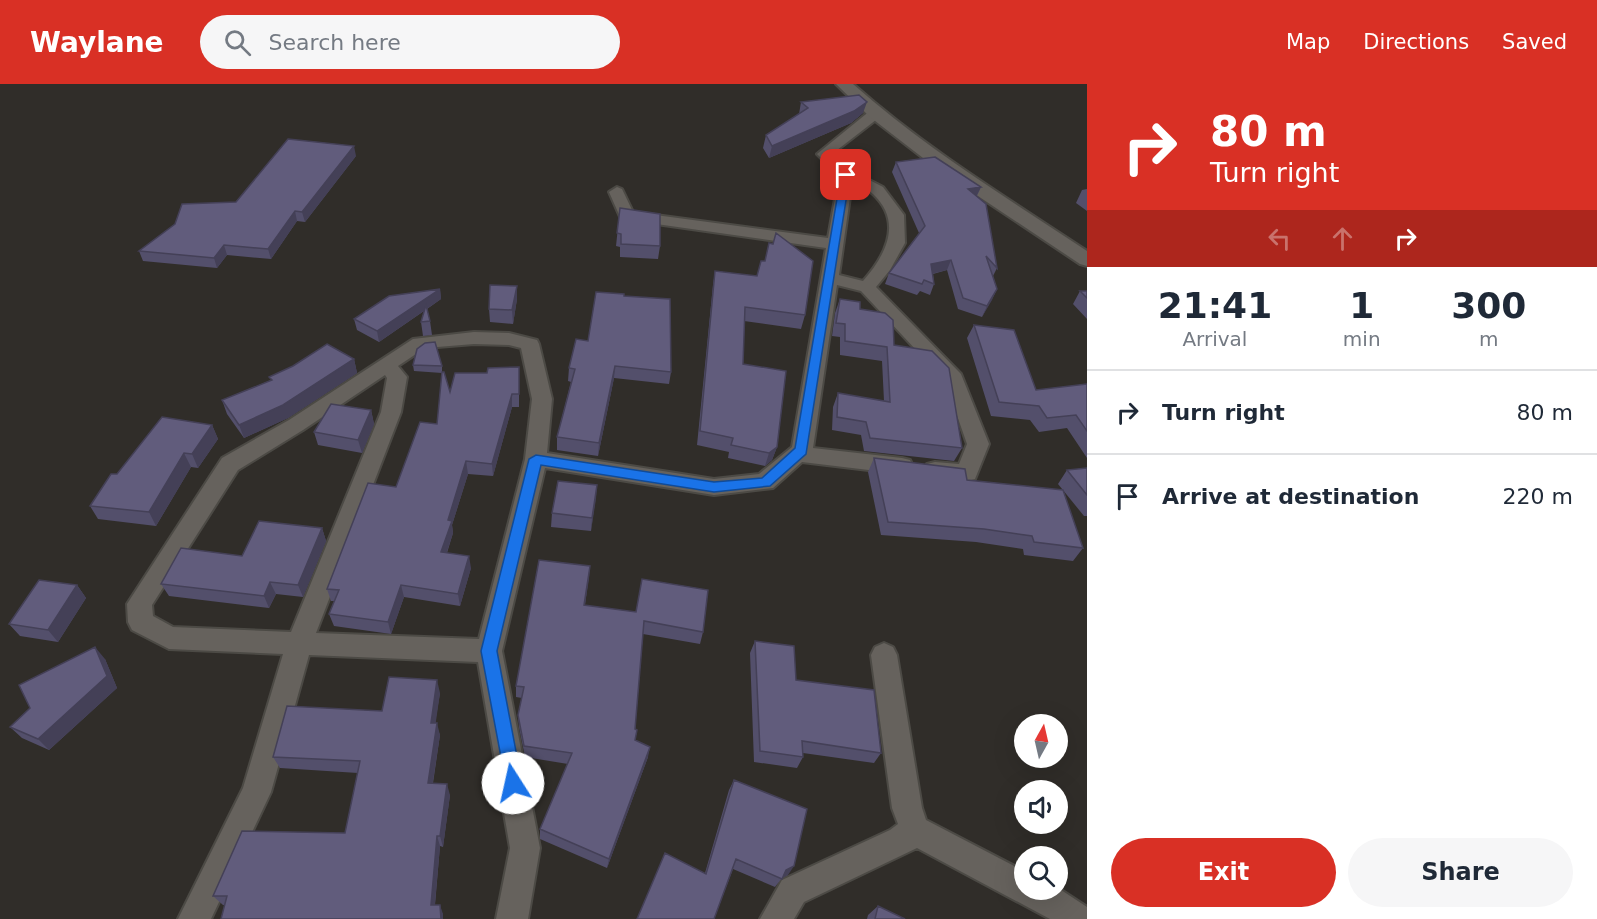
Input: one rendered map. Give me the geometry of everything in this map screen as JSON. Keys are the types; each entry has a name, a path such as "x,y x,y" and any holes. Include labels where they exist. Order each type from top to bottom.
{"street":[{"path":"844,84 876,113 942,164 1087,260"},
{"path":"867,287 882,270 897,243 896,215 878,190 843,172 824,154 876,113"},
{"path":"536,459 714,487 765,482 797,454 801,450 830,278 846,175 843,172"},
{"path":"616,192 627,216 835,244"},
{"path":"797,454 967,473 978,444 954,380 867,287 830,278"},
{"path":"489,651 169,638 141,622 139,604 230,464 420,343 474,338 509,339 530,344 542,399 536,459 489,651 525,848 512,919"},
{"path":"194,919 256,792 299,644 391,412 397,377 387,365"},
{"path":"884,655 907,808 915,830 1014,883"},
{"path":"776,919 793,891 901,841 915,830"},
{"path":"1047,900 1076,919"}],"building":[{"path":"859,95 867,102 854,111 772,146 766,135 808,108 801,102"},
{"path":"288,139 354,146 302,212 295,211 268,249 224,245 214,258 139,251 175,224 182,204 236,202"},
{"path":"935,157 981,187 968,189 986,204 997,268 986,256 997,289 987,306 963,298 951,260 931,264 934,284 924,280 922,284 889,273 925,226 896,162"},
{"path":"620,208 660,214 660,246 621,244 621,234 617,233"},
{"path":"776,233 813,261 805,315 745,307 743,364 786,371 777,447 769,453 731,445 733,438 700,431 715,271 757,276 761,261 765,261 769,243 773,244"},
{"path":"490,285 517,286 512,310 489,309"},
{"path":"440,289 377,331 354,319 389,296"},
{"path":"1080,291 1087,291 1087,298"},
{"path":"596,292 670,299 671,372 615,366 599,443 557,437 575,369 569,368 576,339 588,341"},
{"path":"840,299 860,302 860,309 885,313 893,320 894,345 932,351 949,368 962,448 870,438 866,422 837,417 838,393 890,402 887,347 845,341 845,324 836,323"},
{"path":"426,305 430,321 421,322"},
{"path":"974,325 1014,330 1036,390 1087,384 1087,431 1076,415 1047,418 1039,406 999,402"},
{"path":"435,342 442,366 413,365 417,349 425,343"},
{"path":"327,344 354,359 283,405 239,425 222,400 272,380 269,377 293,366"},
{"path":"519,367 519,394 512,394 492,464 466,461 448,520 452,521 441,552 469,556 458,594 401,585 388,622 329,614 339,590 327,589 368,483 396,487 420,422 437,424 442,372 444,372 450,392 455,373 487,373 488,368"},
{"path":"331,404 371,410 358,440 314,432"},
{"path":"162,417 212,425 192,454 184,453 149,512 90,506 111,474 117,474"},
{"path":"874,458 965,469 967,480 1063,490 1083,548 1034,542 1032,536 984,529 888,522"},
{"path":"1087,468 1087,495 1067,470"},
{"path":"558,481 597,485 592,518 552,513"},
{"path":"259,521 322,528 298,585 270,582 264,596 161,584 181,548 242,556"},
{"path":"539,560 590,566 584,605 636,612 642,579 708,590 703,632 644,621 635,740 650,747 609,859 540,829 572,753 524,746 518,715 524,687 516,686"},
{"path":"39,580 77,585 48,630 9,624"},
{"path":"755,641 794,646 796,680 874,690 881,753 802,741 803,757 760,751"},
{"path":"95,647 107,676 38,739 10,727 30,708 19,685"},
{"path":"389,677 437,680 431,723 437,723 428,783 447,784 440,836 437,836 431,905 440,905 441,919 221,919 227,896 213,896 242,831 345,833 360,761 273,757 287,706 382,711"},
{"path":"734,780 807,809 794,866 786,870 782,879 736,859 714,919 637,919 665,853 706,874"},
{"path":"878,906 905,919 875,919"}],"route":[{"path":"513,783 489,651 536,459 714,487 765,482 801,450 846,175"}]}
